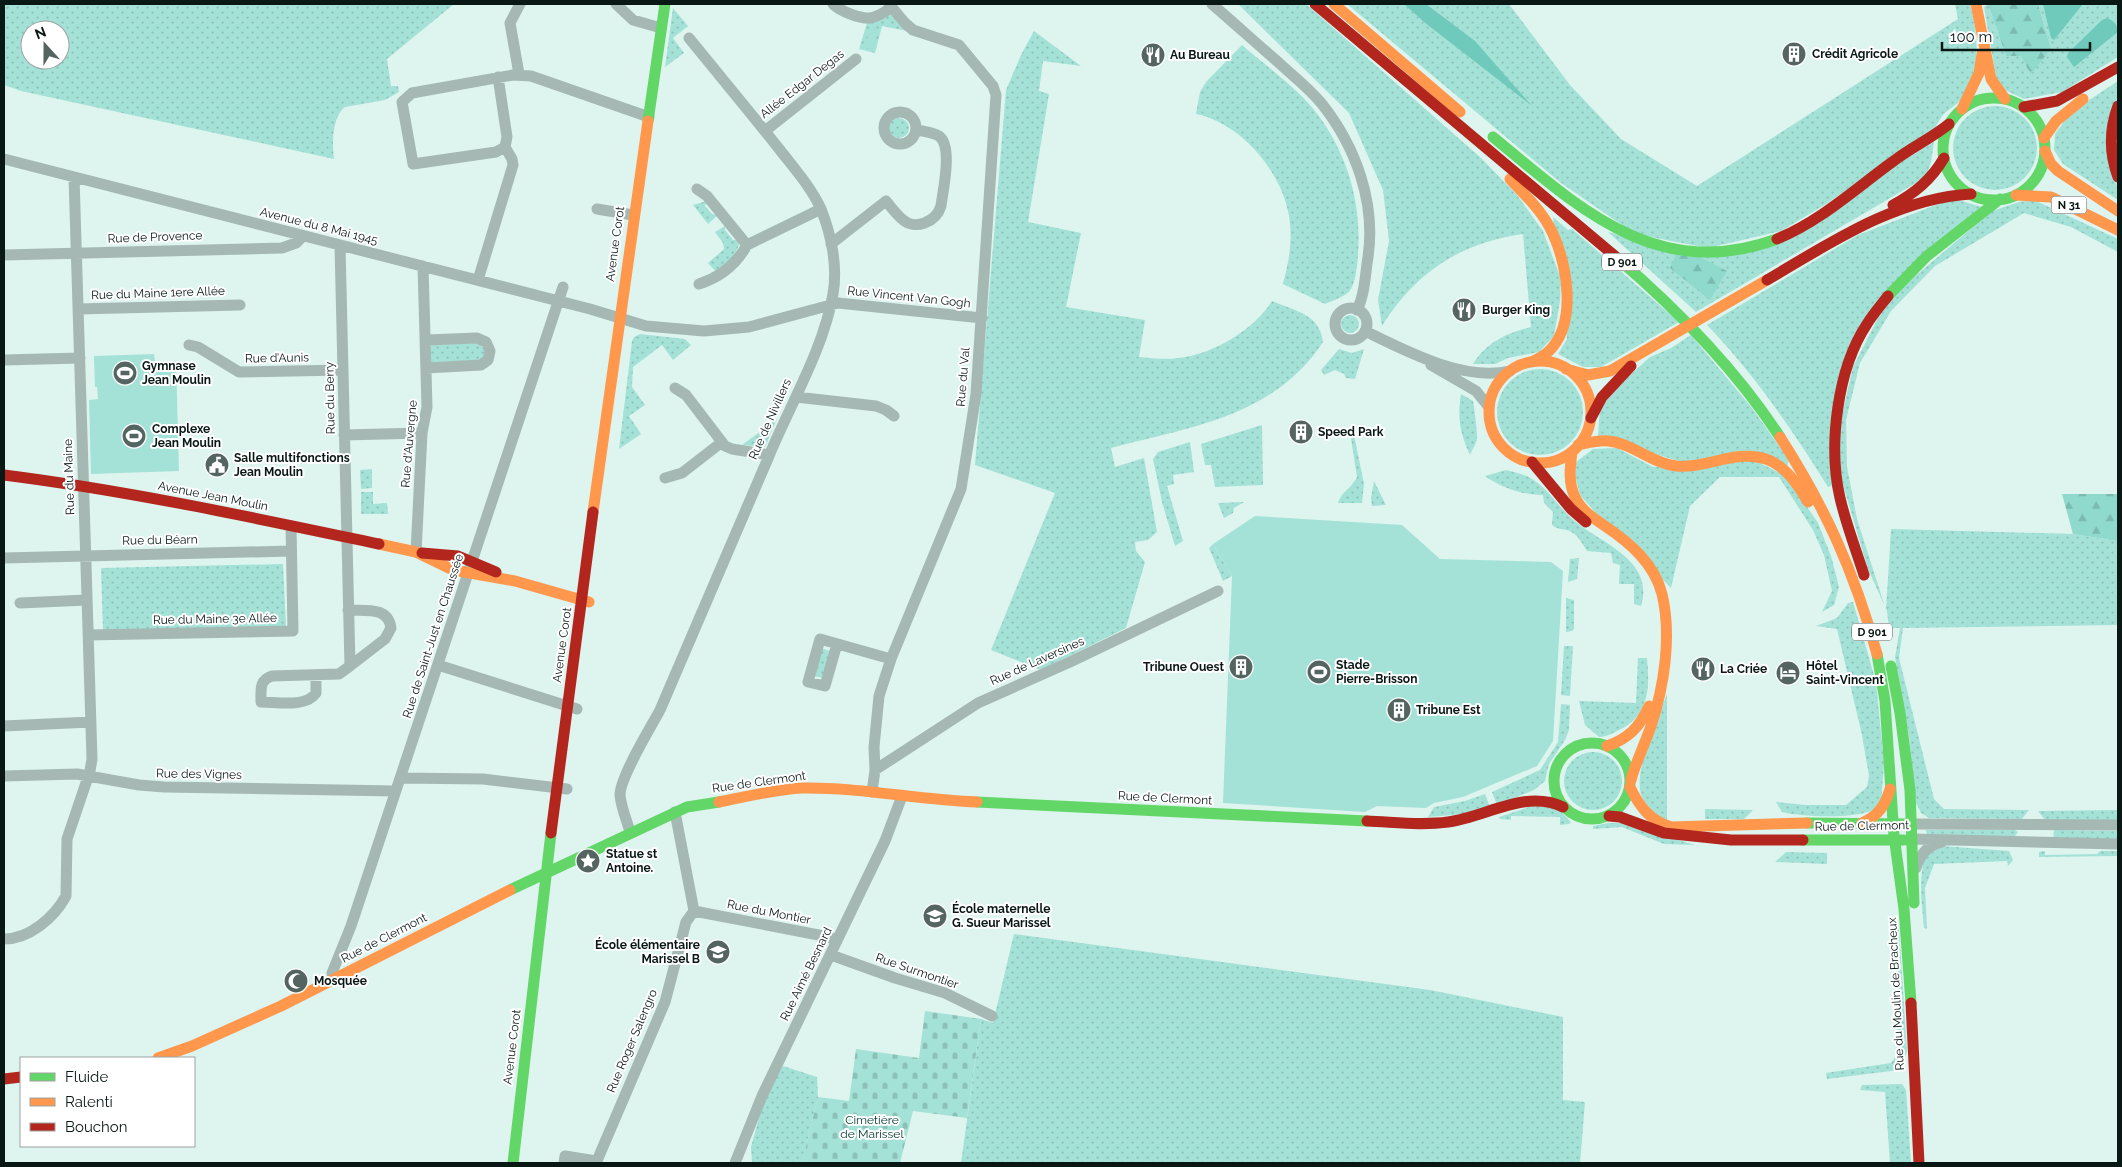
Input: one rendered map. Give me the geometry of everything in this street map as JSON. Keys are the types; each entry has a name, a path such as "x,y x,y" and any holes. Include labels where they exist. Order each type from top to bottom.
{"main road":[{"name":"Avenue Corot","path":"623,318 633,214 647,132 664,4"},
{"name":"D 901","path":"1315,4 1422,96 1500,158 1644,281 1684,318 1735,376 1793,456 1831,524 1862,599 1882,680 1889,741 1894,824"},
{"name":"D 901","path":"1334,4 1654,280 1688,312 1726,353 1765,402 1806,463 1830,506 1870,591 1840,499 1835,471 1836,416 1848,364 1866,325 1896,286 1927,256 2000,199"},
{"path":"1976,4 1991,79 2005,99"},
{"path":"1962,109 1982,99 2005,99 2024,107 2038,122 2044,138 2045,152 2043,162 2036,177 2029,185 2016,194 2000,199 1983,198 1971,194 1951,177 1944,158 1943,143 1950,124 1962,109 1979,73 1983,35"},
{"path":"2024,107 2050,103 2064,98 2118,67"},
{"path":"2044,138 2053,123 2062,114 2118,77"},
{"path":"1422,96 1482,151 1544,218 1557,243 1563,264 1566,286 1563,328 1557,344 1550,352 1510,372 1495,389 1490,407 1492,427 1499,443 1512,454 1532,462 1544,473 1564,503 1574,513 1619,544 1634,557 1648,577 1655,595 1658,627 1655,675 1649,705 1643,719 1633,734 1624,740 1607,746"},
{"path":"1454,106 1468,118"},
{"path":"2118,106 2113,123 2111,146 2112,160 2118,178"},
{"path":"1482,129 1577,204 1616,230 1653,245 1682,251 1708,252 1756,247 1790,233 1827,210 1892,161 1950,124"},
{"name":"Avenue Corot","path":"523,1163 557,868 562,789 623,318 646,168 647,132"},
{"name":"N 31","path":"2045,152 2051,164 2058,171 2118,211"},
{"path":"1532,362 1551,363 1584,375 1604,374 1846,234 1923,187 1933,177 1944,158"},
{"path":"1846,234 1940,197 1954,194 1971,194"},
{"name":"N 31","path":"2016,194 2051,197 2118,230"},
{"path":"1630,784 1628,767 1624,759 1615,750 1607,746 1592,743 1575,747 1562,758 1554,776 1556,794 1563,807 1574,816 1584,819 1598,820 1610,816 1622,806 1630,784 1654,718 1660,694 1665,636 1664,600 1657,580 1644,557 1588,513 1576,499 1570,477 1575,448 1605,392 1640,358 1660,342"},
{"path":"1566,369 1578,379 1586,392 1590,408 1589,424"},
{"path":"1532,462 1550,462 1575,448 1599,440 1613,440 1654,461 1675,466 1696,466 1742,455 1766,459 1780,466 1807,500 1830,542 1855,600 1882,680"},
{"name":"Avenue Jean Moulin","path":"4,475 84,485 416,552 450,554 515,581"},
{"name":"Avenue Jean Moulin","path":"416,552 453,570 515,581"},
{"path":"515,581 586,602"},
{"name":"D 901","path":"1881,627 1899,708 1910,790 1912,824"},
{"name":"Rue de Clermont","path":"1508,807 1541,792 1554,776"},
{"path":"1858,824 1871,820 1881,811 1888,798 1891,782"},
{"name":"Rue de Clermont","path":"1630,784 1635,798 1646,813 1656,821 1667,826 1912,824"},
{"name":"Avenue Corot","path":"513,1163 546,872 562,789"},
{"name":"Rue de Clermont","path":"160,1057 238,1026 546,872 630,832 697,804 793,789 872,792 988,803 1420,824 1459,821 1538,800 1553,801 1563,807"},
{"name":"Rue de Clermont","path":"1610,816 1664,833 1731,840 1895,841 1912,839"},
{"name":"Rue du Moulin de Bracheux","path":"1894,824 1906,931 1919,1163"},
{"name":"Rue du Moulin de Bracheux","path":"1912,824 1913,884 1929,1163"},
{"path":"4,1079 20,1077"}],"street":[{"path":"519,74 510,23 520,4"},
{"path":"616,4 633,20 661,28"},
{"path":"833,4 841,10 868,18 877,16 891,5"},
{"path":"1212,4 1314,96 1334,120 1352,152 1365,191 1370,223 1364,282 1357,310"},
{"name":"Rue du Val","path":"872,792 875,770 874,753 878,703 891,659 960,495 976,394 995,91 959,45 913,30 891,5"},
{"name":"Rue de Nivillers","path":"630,832 621,799 621,790 649,728 664,701 769,455 796,397 824,327 831,304 834,278 831,244 821,209 805,182 689,38"},
{"name":"Allée Edgar Degas","path":"765,131 856,60"},
{"path":"505,147 496,152 413,164 402,102 412,93 519,74 531,76 649,117"},
{"path":"478,280 513,165 512,159 505,147 507,137 498,77"},
{"path":"831,244 886,201 902,220 911,224 926,223 937,215 941,206 946,149 940,137 916,130"},
{"name":"Avenue du 8 Mai 1945","path":"4,159 623,318"},
{"name":"Rue du Maine","path":"4,939 20,938 32,932 62,903 66,896 67,839 92,759 74,177"},
{"path":"696,189 707,196 747,245"},
{"path":"597,209 633,214"},
{"path":"699,284 718,277 734,265 747,245 821,209"},
{"name":"Rue de Provence","path":"4,255 282,248 296,243 302,236"},
{"name":"Rue du Berry","path":"340,245 350,666"},
{"name":"Rue d'Auvergne","path":"416,552 422,433 427,407 423,266"},
{"name":"Rue de Saint-Just en Chaussée","path":"333,979 332,973 351,926 563,287"},
{"name":"Rue Vincent Van Gogh","path":"623,318 646,326 720,331 758,324 838,303 982,318"},
{"name":"Rue du Maine 1ere Allée","path":"78,309 240,304"},
{"path":"1348,308 1357,310 1365,318 1367,324 1365,331 1359,338 1350,340 1341,337 1336,329 1335,320 1340,312 1348,308"},
{"path":"1365,331 1417,355 1476,391 1490,407"},
{"path":"426,340 477,338 486,342 490,351 488,360 481,365 426,368"},
{"name":"Rue d’Aunis","path":"189,344 198,347 239,372 343,370"},
{"path":"1417,355 1475,373 1492,375 1510,372"},
{"path":"4,360 80,358"},
{"path":"675,388 686,395 722,442 732,449 769,455"},
{"path":"796,397 876,406 894,416"},
{"path":"344,435 422,433"},
{"path":"665,478 682,472 722,442"},
{"path":"290,526 291,550"},
{"name":"Rue du Béarn","path":"4,558 291,550"},
{"name":"Rue du Maine 3e Allée","path":"88,635 293,631 291,550"},
{"name":"Rue de Laversines","path":"875,770 978,702 1070,662 1218,591"},
{"path":"20,603 87,600"},
{"path":"316,675 316,693 309,700 302,702 261,702 261,687 268,678 316,675 339,674 385,639 391,628 388,617 380,612 348,610"},
{"path":"837,644 891,659"},
{"path":"438,665 572,708"},
{"path":"4,726 91,722"},
{"name":"Rue des Vignes","path":"4,776 70,774 156,787 395,791"},
{"path":"400,778 483,779 562,789"},
{"name":"Rue Aimé Besnard","path":"735,1163 762,1096 887,836 902,796"},
{"path":"675,812 694,911"},
{"name":"Rue de Clermont","path":"1912,824 2118,825"},
{"path":"2031,843 2034,825"},
{"name":"Rue de Clermont","path":"1912,839 2118,844"},
{"path":"1913,884 1918,862 1922,854 1934,844 1951,841"},
{"name":"Rue du Montier","path":"694,911 829,937 837,941"},
{"name":"Rue Roger Salengro","path":"596,1162 664,1002 686,922 694,911"},
{"name":"Rue Surmontier","path":"831,955 895,978 945,993 992,1016"},
{"path":"564,1160 596,1162"}],"green space":[{"path":"4,4 454,4 387,59 391,86 398,86 399,92 385,100 345,107 341,111 335,124 334,159 21,91 4,85"},
{"path":"1238,4 1306,4 1481,158 1517,195 1543,231 1561,279 1560,301 1554,336 1539,352 1508,358 1495,364 1473,364 1498,339 1531,327 1523,234 1500,238 1479,245 1442,263 1410,290 1382,326 1378,300 1389,241 1383,190 1349,113"},
{"path":"1347,4 1509,4 1570,85 1621,139 1697,186 1958,19 1955,4 1970,4 1976,41 1975,65 1972,77 1961,100 1943,115 1935,128 1826,204 1781,231 1708,248 1635,234 1561,183"},
{"path":"1988,4 2006,56 2051,49 2038,4 2118,4 2118,57 2062,92 2024,99 2003,89 1996,77 1984,7"},
{"path":"1988,4 2038,4 2051,49 2031,74 2021,56 2006,56"},
{"path":"673,8 688,26 673,38 684,53 665,67"},
{"path":"890,15 894,16 907,31 882,26 875,53 859,49 867,23"},
{"path":"870,27 878,29 873,49 865,48"},
{"path":"1034,31 1081,66 1043,61 1039,91 1049,94 1028,222 1081,233 1066,307 1145,320 1139,357 1178,358 1204,352 1243,331 1264,312 1272,301 1312,319 1321,333 1323,342 1303,367 1280,387 1255,403 1200,425 1111,448 1115,467 1144,458 1157,532 1148,540 1135,542 1136,551 1145,562 1126,628 1041,670 991,650 1055,493 975,465 1006,90"},
{"path":"1242,45 1292,87 1310,105 1328,130 1345,164 1351,181 1358,218 1359,236 1356,274 1349,292 1325,304 1283,284 1290,250 1289,216 1285,199 1268,167 1257,152 1229,128 1213,119 1196,114 1200,92 1206,82"},
{"path":"2118,81 2112,173 2118,188 2118,200 2063,164 2054,150 2055,134 2071,112"},
{"path":"1987,106 2003,106 2019,113 2030,124 2037,140 2034,164 2025,178 2019,183 2003,190 1987,190 1971,183 1960,172 1953,156 1953,140 1960,124 1971,113"},
{"path":"899,118 906,121 909,128 906,135 899,138 892,135 889,128 892,121"},
{"path":"1934,142 1931,162 1926,177 1696,312 1608,232 1700,257 1755,250"},
{"path":"1958,200 1982,207 1921,256 1845,359 1833,485 1828,487 1772,403 1741,363 1707,325 1858,235 1946,201"},
{"path":"2034,200 2118,239 2118,252 2071,227 2024,213 1935,266 1891,311 1860,363 1846,420 1847,467 1857,519 1885,606 1868,569 1841,478 1837,437 1853,367 1878,318 1900,289 1992,211 2019,202"},
{"path":"707,201 705,206 712,214 718,215 708,224 693,205"},
{"path":"1553,217 1568,230 1572,229 1679,322 1601,367 1583,367 1558,354 1567,339"},
{"path":"725,226 725,230 733,240 738,240 739,245 732,260 717,273 708,263 724,249 723,243 715,232"},
{"path":"1676,255 1700,257 1727,271 1710,300 1670,268"},
{"path":"1350,315 1356,318 1359,324 1356,330 1350,333 1344,330 1341,324 1344,318"},
{"path":"640,334 685,339 691,345 673,360 662,345 633,367 632,387 645,405 629,416 641,434 619,449 632,341 634,337"},
{"path":"1691,335 1752,408 1789,460 1787,467 1769,455 1681,462 1598,436 1600,406 1617,387 1650,357 1671,348"},
{"path":"478,343 485,352 485,357 480,361 431,362 431,345"},
{"path":"1339,349 1352,353 1364,349 1355,379 1346,378 1344,374 1335,370 1324,375 1321,370"},
{"name":"Complexe Jean Moulin","path":"154,354 155,361 176,361 179,471 91,474 89,400 98,399 97,387 95,387 94,356"},
{"path":"1540,369 1556,372 1564,376 1576,388 1580,396 1583,412 1580,428 1576,436 1564,448 1556,452 1540,455 1524,452 1516,448 1504,436 1500,428 1497,412 1500,396 1504,388 1516,376 1524,372"},
{"path":"1461,394 1473,401 1477,439 1470,455 1460,425"},
{"path":"777,419 765,447 742,445"},
{"path":"1262,425 1263,485 1215,487 1211,465 1205,465 1201,444"},
{"path":"1353,430 1364,484 1362,503 1338,503 1357,477 1350,432"},
{"path":"1190,442 1194,472 1173,475 1174,484 1167,486 1183,541 1175,546 1162,502 1153,459 1158,452"},
{"path":"1617,448 1653,467 1756,461 1786,476 1818,523 1831,556 1839,587 1834,605 1822,612 1832,591 1824,555 1813,530 1779,477 1720,477 1690,506 1671,588 1601,519 1580,495 1575,476 1576,462 1593,449"},
{"path":"372,469 372,488 361,489 360,470"},
{"path":"1506,470 1532,479 1570,517 1608,543 1632,563 1640,575 1643,589 1641,606 1634,604 1634,584 1619,584 1620,565 1613,563 1611,553 1587,551 1574,533 1552,525 1553,512 1544,503 1543,495 1527,494 1512,490 1485,476"},
{"path":"1374,481 1386,505 1372,506 1371,498"},
{"path":"361,492 373,492 373,504 387,503 388,514 361,514"},
{"path":"2062,494 2118,494 2118,541 2073,534"},
{"path":"1244,502 1234,508 1233,513 1224,518 1218,503"},
{"path":"1255,516 1402,525 1440,559 1551,562 1563,571 1553,741 1537,766 1463,797 1434,803 1426,808 1377,806 1365,812 1223,803 1232,576 1213,544"},
{"path":"1891,529 2073,534 2118,541 2118,625 1903,628 1899,658 1934,799 1944,809 2029,810 2022,819 1929,818 1921,813 1915,801 1909,737 1895,657 1900,628 1889,628 1886,609"},
{"path":"1213,544 1232,576 1223,581 1209,548"},
{"path":"1579,558 1577,579 1568,582 1570,559"},
{"path":"283,564 286,626 103,630 101,568"},
{"path":"1566,598 1574,600 1574,629 1566,632"},
{"path":"1853,602 1876,682 1884,763 1881,804 1875,809 1864,813 1850,815 1819,816 1782,812 1776,802 1806,805 1846,805 1867,787 1869,776 1862,735 1837,629 1816,626 1837,618 1848,603"},
{"path":"1564,646 1573,646 1570,696 1561,695"},
{"path":"821,648 830,651 823,678 814,676"},
{"path":"1638,658 1647,658 1647,690 1642,708 1630,723 1610,734 1599,737 1585,725 1579,701 1636,703"},
{"path":"1667,694 1667,825 1643,799 1640,789 1640,776 1647,747"},
{"path":"1561,704 1570,705 1569,730 1565,740 1549,764 1545,781 1534,790 1497,805 1492,792 1540,770 1558,742"},
{"path":"1587,752 1599,752 1614,760 1622,775 1622,787 1614,802 1599,810 1587,810 1572,802 1564,787 1564,775 1572,760"},
{"path":"1485,794 1490,807 1465,814 1428,817 1434,807 1465,801"},
{"path":"1541,803 1558,809 1571,822 1560,825 1560,817 1511,816 1511,820 1500,819 1499,817"},
{"path":"1705,809 1753,810 1744,819 1705,819"},
{"path":"2118,810 2118,820 2045,820 2038,811"},
{"path":"1622,823 1695,845 1664,844 1622,827 1593,829 1593,826"},
{"path":"1926,830 2015,830 2018,832 2015,836 1927,836"},
{"path":"2054,830 2118,831 2118,841 2053,840"},
{"path":"1942,846 2009,851 2013,860 2008,866 2007,861 1934,864 1925,888 1927,929 1924,928 1922,901 1921,883 1923,866 1925,857"},
{"path":"2045,851 2045,855 2097,854 2100,851 2118,851 2118,856 2039,857 2039,852"},
{"path":"1786,852 1827,853 1827,864 1775,862"},
{"path":"1899,928 1907,1052 1899,1070 1827,1079 1826,1073 1891,1063 1898,1053 1894,929"},
{"path":"1014,934 1430,990 1563,1017 1563,1100 1585,1102 1580,1163 961,1163 981,1019 993,1023"},
{"name":"Cimetière de Marissel","path":"925,1011 981,1019 967,1118 913,1111 900,1163 802,1163 818,1097 849,1101 856,1049 919,1058"},
{"path":"783,1066 817,1077 818,1097 802,1163 752,1163 751,1147 767,1089"},
{"path":"1902,1084 1906,1090 1911,1163 1890,1163 1885,1092 1860,1090 1862,1085"}],"shaded area":[{"path":"1404,4 1426,4 1475,41 1532,106 1424,22"},
{"path":"2043,4 2083,4 2054,40 2051,38"},
{"path":"2107,18 2112,20 2118,32 2074,67 2067,57 2068,53 2102,20"}],"traffic: fast":[{"path":"648,121 665,4"},
{"path":"1994,98 2014,102 2030,113 2041,129 2045,149 2041,169 2030,185 2014,196 1994,200 1974,196 1958,185 1947,169 1943,149 1947,129 1958,113 1974,102 1994,98"},
{"path":"1493,137 1557,189 1589,212 1622,231 1657,245 1694,252 1734,250 1777,239"},
{"path":"1888,296 1927,256 2000,199"},
{"path":"1616,257 1683,319 1725,364 1780,437"},
{"path":"1877,654 1885,701 1894,836 1904,909 1911,1003"},
{"path":"1891,666 1900,713 1910,790 1914,903"},
{"path":"1600,743 1613,749 1624,760 1630,773 1630,781 1628,796 1613,813 1600,819 1584,819 1571,813 1556,796 1554,773 1560,760 1577,745 1600,743"},
{"path":"510,890 687,807 719,802"},
{"path":"977,802 1367,821"},
{"path":"1807,823 1905,824"},
{"path":"513,1163 551,833"},
{"path":"1803,840 1904,840"}],"traffic: slow":[{"path":"1334,4 1460,112"},
{"path":"1976,4 1991,79 2005,99"},
{"path":"1962,109 1979,73 1982,54"},
{"path":"2044,138 2056,121 2083,99"},
{"path":"593,512 648,121"},
{"path":"2045,151 2051,164 2058,171 2118,211"},
{"path":"1510,179 1545,219 1561,256 1565,273 1567,308 1564,325 1558,340 1548,352 1532,362"},
{"path":"2016,195 2051,197 2118,230"},
{"path":"1566,369 1588,375 1610,371 1767,280"},
{"path":"1540,361 1559,365 1576,376 1587,393 1591,412 1587,431 1576,448 1559,459 1540,463 1521,459 1504,448 1493,431 1489,412 1493,393 1504,376 1521,365 1540,361"},
{"path":"1780,437 1825,515 1837,541 1859,595 1877,654"},
{"path":"1578,445 1608,441 1625,445 1658,461 1676,466 1698,465 1744,456 1766,459 1780,466 1785,471 1796,483 1808,502"},
{"path":"1572,452 1570,481 1578,502 1596,520 1632,547 1647,563 1658,583 1665,610 1666,644 1660,695 1631,780"},
{"path":"379,544 416,552 453,570 515,581 589,602"},
{"path":"1607,746 1627,736 1642,720 1649,706"},
{"path":"1630,787 1637,800 1651,817 1671,827 1807,823"},
{"path":"719,802 802,788 846,789 977,802"},
{"path":"1862,823 1880,810 1890,789"},
{"path":"161,1057 192,1046 281,1006 510,890"}],"traffic: jam":[{"path":"1315,4 1616,257"},
{"path":"2024,107 2057,101 2118,67"},
{"path":"2118,106 2111,142 2118,177"},
{"path":"1777,239 1809,223 1902,155 1949,124"},
{"path":"1893,205 1922,185 1934,173 1944,158"},
{"path":"1767,280 1840,238 1891,213 1944,197 1971,194"},
{"path":"1864,575 1840,498 1836,477 1835,432 1842,385 1848,363 1867,324 1888,296"},
{"path":"1591,418 1602,397 1631,366"},
{"path":"1532,462 1571,509 1586,522"},
{"path":"4,475 145,497 379,544"},
{"path":"551,833 593,512"},
{"path":"422,553 458,556 496,572"},
{"path":"1367,821 1418,824 1448,822 1505,806 1534,801 1549,802 1563,807"},
{"path":"1609,816 1620,817 1664,833 1731,840 1803,840"},
{"path":"1911,1003 1919,1163"},
{"path":"4,1079 20,1077"}],"place":[{"name":"Crédit Agricole","path":"1794,54"},
{"name":"Au Bureau","path":"1153,55"},
{"name":"Burger King","path":"1464,310"},
{"name":"Gymnase Jean Moulin","path":"125,373"},
{"name":"Speed Park","path":"1301,432"},
{"name":"Complexe Jean Moulin","path":"134,436"},
{"name":"Salle multifonctions Jean Moulin","path":"217,465"},
{"name":"Tribune Ouest","path":"1241,667"},
{"name":"La Criée","path":"1703,669"},
{"name":"Stade Pierre-Brisson","path":"1319,672"},
{"name":"Hôtel Saint-Vincent","path":"1788,673"},
{"name":"Tribune Est","path":"1399,710"},
{"name":"Statue st Antoine.","path":"588,861"},
{"name":"École maternelle G. Sueur Marissel","path":"935,916"},
{"name":"École élémentaire Marissel B","path":"718,952"},
{"name":"Mosquée","path":"296,981"}]}
